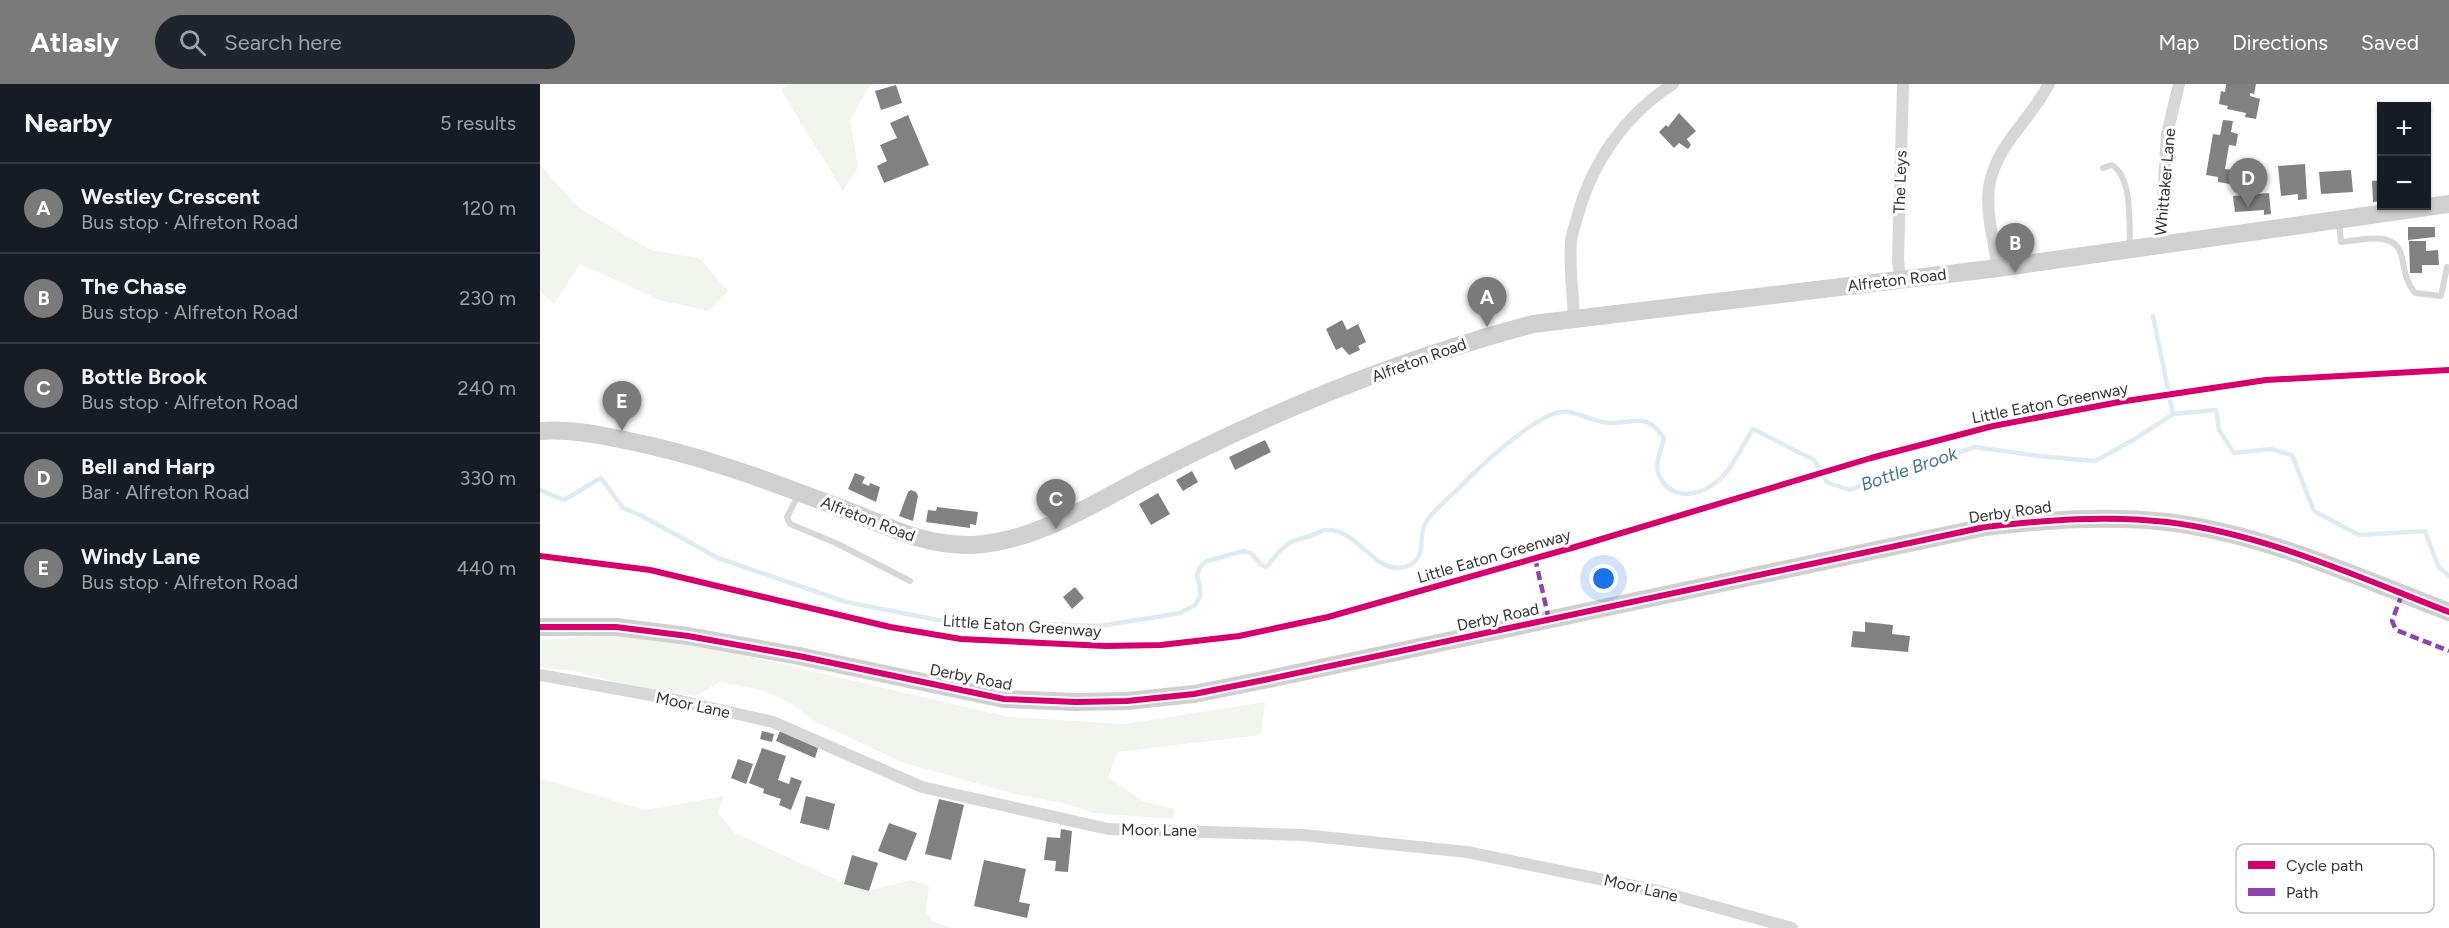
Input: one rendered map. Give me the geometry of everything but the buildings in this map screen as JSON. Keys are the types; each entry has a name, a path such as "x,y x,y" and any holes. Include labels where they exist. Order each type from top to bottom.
{"street":[{"path":"1574,319 1571,240 1584,195 1605,153 1628,122 1656,88 1673,84"},
{"name":"The Leys","path":"1900,279 1898,260 1903,84"},
{"path":"1998,268 1987,201 1991,171 1997,158 2042,98 2049,84"},
{"name":"Whittaker Lane","path":"2160,245 2167,134 2179,84"},
{"name":"Alfreton Road","path":"540,431 582,432 652,445 714,461 910,537 949,544 973,545 1032,532 1270,417 1481,338 1533,324 1998,268 2449,204"},
{"name":"Derby Road","path":"540,627 616,627 688,636 799,656 1004,699 1076,702 1127,701 1194,694 1280,677 1985,527 2064,518 2168,522 2221,531 2307,557 2449,612"},
{"name":"Moor Lane","path":"540,675 666,698 773,722 922,787 1108,829 1303,836 1467,852 1658,891 1792,928"}],"lane":[{"path":"2103,168 2112,165 2119,170 2125,180 2130,249"},
{"path":"2338,219 2341,242 2386,238 2395,244 2402,255 2408,285 2415,293 2441,296 2447,267"},
{"path":"800,493 787,517 790,524 815,533 910,581"}],"shaded area":[{"path":"788,84 874,84 867,90 850,121 858,167 843,191 781,90"},
{"path":"540,165 579,208 651,250 699,258 728,291 709,311 660,300 580,264 554,304 540,291"},
{"path":"627,634 713,648 1009,717 1125,724 1265,702 1261,735 1117,752 1108,777 1142,801 1175,809 1173,819 1093,813 1063,803 1019,795 904,763 814,721 789,702 758,689 720,682 696,696 671,694 642,689 575,671 540,667 540,640"},
{"path":"540,778 645,810 724,796 718,813 735,833 844,883 869,891 910,880 929,886 926,911 932,921 951,928 540,928"}],"waterway":[{"path":"2153,316 2173,414"},
{"name":"Bottle Brook","path":"540,490 564,500 601,478 623,508 718,558 846,602 938,620 1099,626 1180,613 1195,605 1200,597 1197,576 1200,567 1207,561 1244,551 1252,554 1261,565 1266,567 1288,544 1325,530 1349,537 1388,566 1398,568 1410,565 1419,557 1423,529 1436,510 1507,444 1536,423 1560,412 1572,413 1606,423 1642,421 1652,425 1664,438 1658,461 1659,475 1672,490 1689,494 1715,483 1727,472 1753,429 1814,460 1827,482 1849,490 1975,447 2095,461 2135,439 2173,414 2216,410 2219,430 2234,453 2271,449 2292,455 2314,511 2359,535 2425,531 2438,566 2449,576"}],"marked path":[{"path":"1535,558 1549,620"},
{"path":"2402,594 2392,621 2396,630 2449,651"}],"cycle path":[{"name":"Little Eaton Greenway","path":"540,556 650,570 890,627 961,639 1106,646 1161,645 1239,636 1328,617 1575,547 1871,458 1993,426 2119,402 2266,380 2449,370"},
{"path":"540,627 616,627 688,636 799,656 1004,699 1076,702 1127,701 1194,694 1269,679 1985,527 2053,520 2099,519 2167,522 2240,536 2311,558 2449,612"}],"place":[{"name":"Bell and Harp","path":"2248,208"},
{"name":"The Chase","path":"2015,273"},
{"name":"Westley Crescent","path":"1487,327"},
{"name":"Windy Lane","path":"622,431"},
{"name":"Bottle Brook","path":"1056,529"}]}
